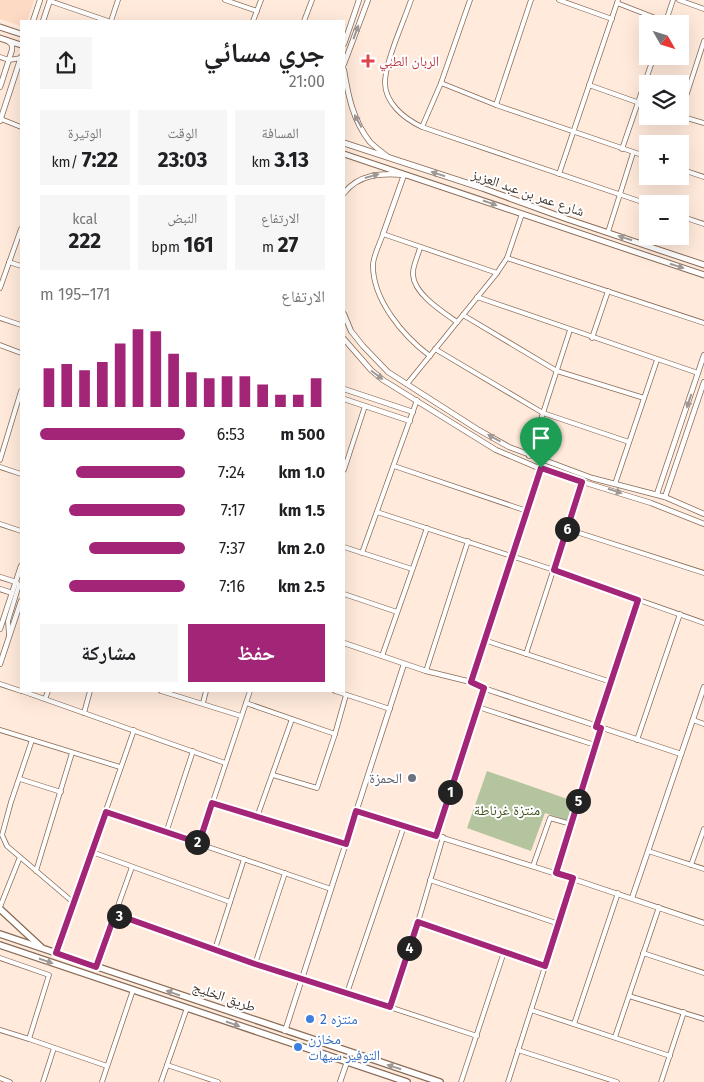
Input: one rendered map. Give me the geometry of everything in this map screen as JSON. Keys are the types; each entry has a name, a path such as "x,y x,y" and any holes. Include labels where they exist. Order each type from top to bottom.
{"main road":[{"path":"0,27 20,34"},
{"path":"0,38 20,45"},
{"name":"شارع عمر بن عبد العزيز","path":"345,143 482,188 704,265"},
{"name":"شارع عمر بن عبد العزيز","path":"345,154 704,275"},
{"path":"0,908 42,948"},
{"name":"طريق الخليج","path":"0,934 440,1082"},
{"name":"طريق الخليج","path":"0,945 404,1082"}],"street":[{"path":"33,20 40,0"},
{"path":"43,20 50,0 107,20"},
{"path":"110,20 118,0"},
{"path":"225,0 257,11"},
{"path":"253,20 261,0"},
{"path":"304,20 312,0"},
{"path":"345,41 359,0"},
{"path":"345,61 368,0"},
{"path":"411,0 389,61 385,82 389,97 398,112 411,122 422,127 639,201"},
{"path":"422,127 441,83 470,0"},
{"path":"496,106 531,0"},
{"path":"559,0 612,19"},
{"path":"668,15 673,0"},
{"path":"679,0 704,9"},
{"path":"559,174 618,2 647,15"},
{"path":"0,87 12,48 6,40"},
{"path":"689,87 704,41"},
{"path":"0,57 9,60 20,58"},
{"path":"20,61 0,120 20,127"},
{"path":"622,148 651,65"},
{"path":"345,79 355,118 371,142 389,158"},
{"path":"441,83 496,106 639,154"},
{"path":"589,85 637,102"},
{"path":"689,118 704,124"},
{"path":"608,232 633,152"},
{"path":"689,171 704,177"},
{"path":"345,192 350,186 367,177 384,173 404,175 373,263 377,288 384,306 416,345 430,356"},
{"path":"407,384 497,273 507,258 522,214"},
{"path":"689,219 704,224"},
{"path":"0,288 20,232"},
{"path":"383,234 497,273"},
{"path":"420,248 412,272 414,280 426,298 457,322"},
{"path":"507,258 704,323"},
{"path":"10,262 20,266"},
{"path":"592,338 608,291"},
{"path":"478,297 698,374"},
{"path":"463,315 557,371 644,398"},
{"path":"345,316 351,331 362,346 388,372 477,429 509,447 592,478 657,494 704,514"},
{"path":"0,318 20,325"},
{"path":"530,456 570,330"},
{"path":"345,340 370,370 496,450 582,482 656,504 704,524"},
{"path":"0,346 20,353"},
{"path":"435,349 543,413 629,442"},
{"path":"657,494 704,355"},
{"path":"615,484 657,360"},
{"path":"665,497 704,382"},
{"path":"345,389 413,412"},
{"path":"0,460 20,394"},
{"path":"345,399 410,421"},
{"path":"362,554 417,400"},
{"path":"345,467 366,406"},
{"path":"394,466 527,511"},
{"path":"0,467 20,474"},
{"path":"471,682 541,468"},
{"path":"526,654 582,482"},
{"path":"377,512 554,570 704,623"},
{"path":"0,524 20,531"},
{"path":"382,656 427,528"},
{"path":"567,529 704,573"},
{"path":"426,671 468,541"},
{"path":"345,547 412,569"},
{"path":"0,629 20,569"},
{"path":"0,577 16,582 19,585 8,620 9,638"},
{"path":"0,589 12,593"},
{"path":"345,594 397,612"},
{"path":"556,873 595,745 598,727 611,682 638,600"},
{"path":"0,664 20,604"},
{"path":"637,740 680,614"},
{"path":"484,640 611,682"},
{"path":"345,643 426,671 471,682 681,754"},
{"path":"285,1031 404,664"},
{"path":"0,684 20,690"},
{"path":"632,898 704,687"},
{"path":"436,836 484,688"},
{"path":"25,692 225,763"},
{"path":"45,699 48,692"},
{"path":"84,713 90,692"},
{"path":"164,692 241,716"},
{"path":"203,703 206,692"},
{"path":"199,843 250,692"},
{"path":"338,692 390,710"},
{"path":"272,774 316,788 335,734 346,695"},
{"path":"246,703 335,734"},
{"path":"478,708 595,745"},
{"path":"257,816 292,719"},
{"path":"693,720 704,724"},
{"path":"0,730 120,767"},
{"path":"56,953 134,730"},
{"path":"32,740 2,835 7,846 74,903"},
{"path":"166,833 193,751"},
{"path":"36,871 72,752"},
{"path":"20,779 61,792"},
{"path":"212,803 346,844"},
{"path":"356,811 573,878 704,923"},
{"path":"106,812 331,889"},
{"path":"532,866 550,818 571,824"},
{"path":"347,993 404,826"},
{"path":"691,864 704,829"},
{"path":"390,1007 443,837"},
{"path":"648,851 704,869"},
{"path":"92,852 230,902"},
{"path":"0,908 20,857"},
{"path":"215,949 244,859"},
{"path":"96,967 132,867"},
{"path":"255,964 285,873"},
{"path":"508,1082 573,878"},
{"path":"430,880 559,924"},
{"path":"574,1024 618,893"},
{"path":"615,1037 658,907"},
{"path":"115,914 255,964 477,1036"},
{"path":"418,922 545,966"},
{"path":"461,1082 504,952"},
{"path":"643,953 704,973"},
{"path":"22,966 26,954"},
{"path":"0,958 49,975 29,1039"},
{"path":"102,1082 133,990"},
{"path":"629,996 704,1019"},
{"path":"161,1082 187,1008"},
{"path":"531,1010 670,1056"},
{"path":"660,1082 684,1012"},
{"path":"0,1030 107,1066"},
{"path":"43,1082 54,1048"},
{"path":"518,1050 617,1082"},
{"path":"340,1082 347,1062"},
{"path":"166,1065 218,1082"},
{"path":"0,1078 10,1082"}],"shaded area":[{"path":"0,0 34,0 27,20 20,20 20,26 0,19"}],"green space":[{"name":"منتزة غرناطة","path":"487,771 576,802 569,821 545,813 531,851 467,828"}],"place":[{"name":"الربان الطبي","path":"368,61"},
{"name":"الحمزة","path":"412,778"},
{"name":"منتزه 2","path":"310,1019"},
{"name":"مخازن التوفير سيهات","path":"298,1047"}],"route":[{"path":"541,468 582,482 554,570 638,600 596,727 601,728 556,873 573,878 545,966 418,922 390,1007 255,964 115,914 96,967 56,953 106,812 199,843 212,803 346,844 356,811 436,836 484,688 471,682 541,468"}]}
